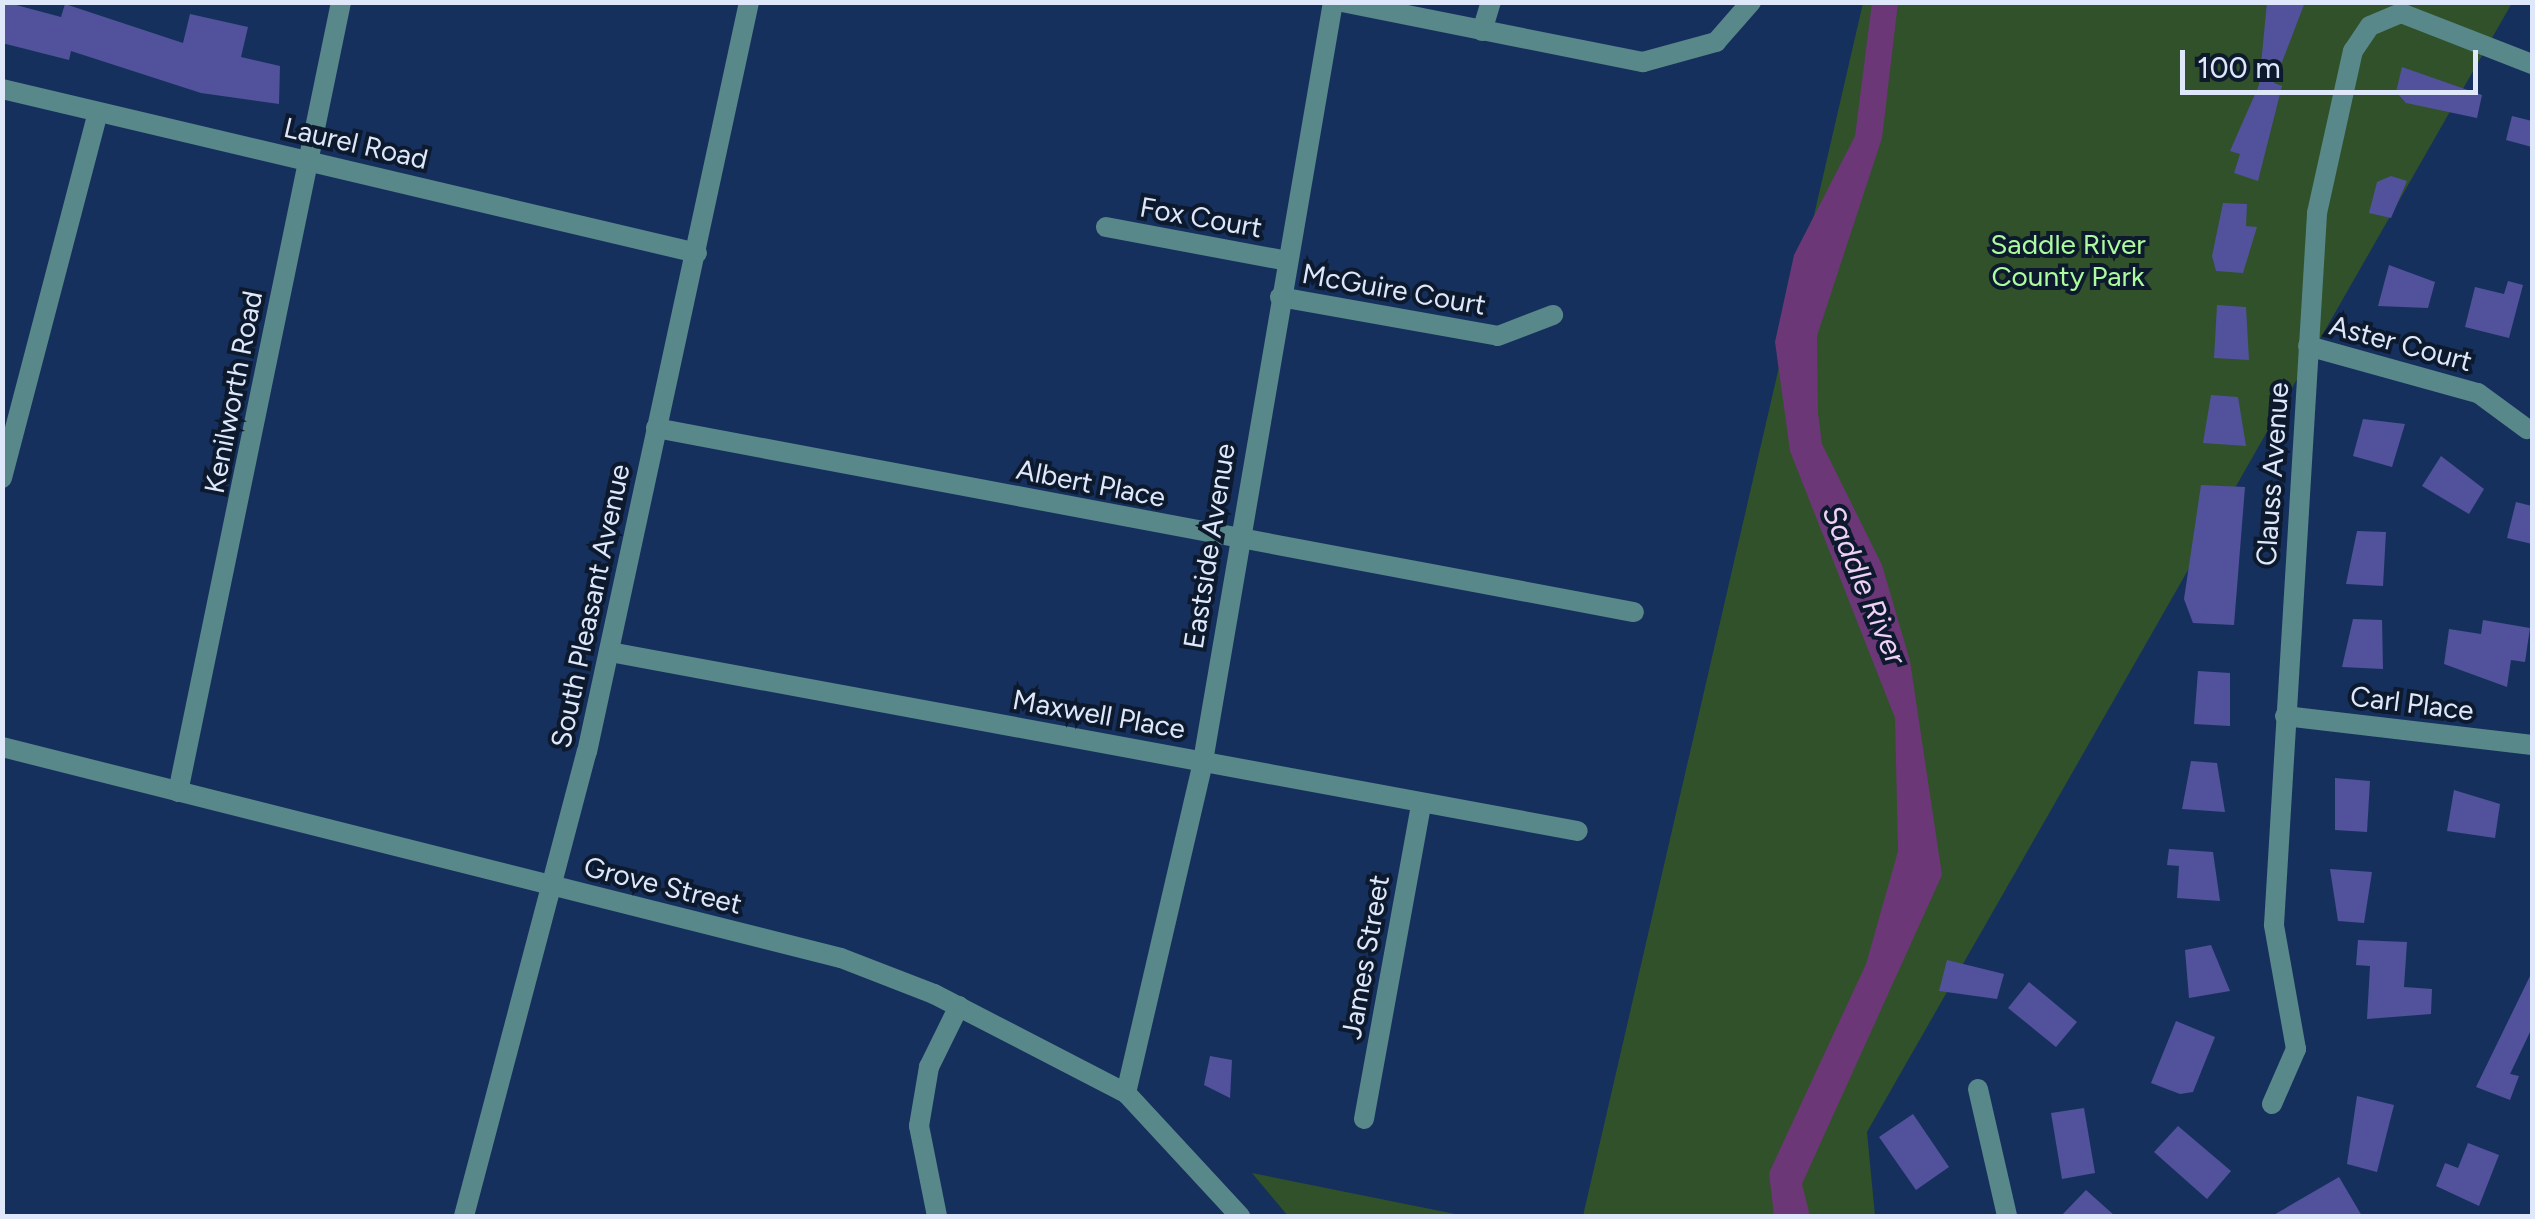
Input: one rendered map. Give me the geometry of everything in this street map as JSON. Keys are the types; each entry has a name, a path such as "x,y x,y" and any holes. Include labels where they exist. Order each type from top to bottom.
{"street":[{"name":"Kenilworth Road","path":"178,792 340,2"},
{"name":"South Pleasant Avenue","path":"464,1216 610,652 749,2"},
{"name":"Eastside Avenue","path":"1126,1094 1203,761 1237,540 1333,2"},
{"path":"1342,2 1668,61 1716,42 1751,2"},
{"path":"1482,30 1491,2"},
{"name":"Clauss Avenue","path":"2272,1104 2296,1049 2274,925 2317,213 2360,38 2385,17 2418,15 2532,64"},
{"name":"Laurel Road","path":"2,89 697,253"},
{"path":"2,478 98,113"},
{"name":"Fox Court","path":"1106,227 1287,260"},
{"name":"McGuire Court","path":"1280,297 1498,336 1552,315"},
{"name":"Aster Court","path":"2308,346 2478,393 2526,429"},
{"name":"Albert Place","path":"656,428 1634,612"},
{"name":"Maxwell Place","path":"610,652 1578,832"},
{"name":"Carl Place","path":"2285,716 2532,745"},
{"name":"Grove Street","path":"2,747 841,958 959,1006 1126,1094 1240,1216"},
{"name":"James Street","path":"1364,1119 1421,804"},
{"path":"937,1216 919,1126 929,1066 959,1006"},
{"path":"1978,1089 2007,1216"}],"green space":[{"name":"Saddle River County Park","path":"1863,3 2512,3 1867,1132 1875,1216 1583,1216"},
{"path":"1252,1173 1465,1216 1288,1216"}],"water":[{"name":"Saddle River","path":"1872,2 1898,3 1882,138 1817,336 1818,413 1822,444 1882,565 1910,661 1942,875 1802,1184 1810,1216 1774,1216 1769,1173 1866,964 1898,851 1895,718 1790,451 1775,342 1794,255 1855,136"}],"building":[{"path":"5,2 61,17 65,4 183,43 190,14 248,27 241,57 280,66 279,104 201,93 71,51 69,60 2,43"},
{"path":"2267,2 2305,2 2274,83 2282,86 2258,181 2234,173 2240,154 2230,151 2259,85"},
{"path":"2402,67 2482,95 2477,118 2406,103 2396,92"},
{"path":"2512,116 2532,121 2532,147 2506,140"},
{"path":"2391,176 2407,181 2391,218 2369,213 2377,182"},
{"path":"2223,203 2247,204 2246,226 2257,227 2243,273 2216,271 2212,256"},
{"path":"2389,265 2435,282 2428,308 2378,306"},
{"path":"2508,281 2523,285 2509,338 2465,327 2475,287 2504,294"},
{"path":"2217,305 2246,307 2249,360 2214,358"},
{"path":"2211,395 2238,397 2246,446 2203,443"},
{"path":"2363,419 2405,424 2392,467 2353,456"},
{"path":"2441,456 2484,489 2469,514 2422,486"},
{"path":"2201,485 2245,487 2234,625 2193,623 2184,599"},
{"path":"2516,502 2532,506 2532,544 2507,538"},
{"path":"2357,531 2386,532 2383,586 2346,584"},
{"path":"2353,619 2382,620 2383,669 2342,667"},
{"path":"2483,620 2530,628 2525,662 2511,660 2507,687 2444,664 2449,629 2481,634"},
{"path":"2198,671 2230,673 2230,726 2194,724"},
{"path":"2191,761 2217,763 2225,812 2182,809"},
{"path":"2335,778 2370,781 2367,832 2335,830"},
{"path":"2454,790 2500,804 2495,838 2447,831"},
{"path":"2169,849 2213,852 2220,901 2177,898 2179,866 2167,865"},
{"path":"2330,869 2372,872 2364,923 2338,921"},
{"path":"2358,940 2407,942 2404,987 2432,989 2431,1014 2367,1019 2370,966 2356,965"},
{"path":"2211,945 2230,991 2189,998 2185,950"},
{"path":"1947,960 2004,974 1997,999 1939,991"},
{"path":"2532,972 2532,1028 2510,1074 2519,1076 2510,1100 2476,1087"},
{"path":"2029,982 2077,1022 2056,1047 2008,1008"},
{"path":"2176,1021 2215,1037 2193,1092 2180,1094 2151,1083"},
{"path":"1210,1056 1232,1060 1230,1098 1204,1085"},
{"path":"2357,1096 2394,1105 2377,1172 2347,1164"},
{"path":"2084,1108 2095,1173 2062,1179 2051,1113"},
{"path":"1913,1114 1949,1167 1916,1190 1879,1137"},
{"path":"2178,1126 2231,1171 2207,1199 2154,1152"},
{"path":"2468,1143 2499,1155 2479,1206 2436,1186 2445,1163 2458,1168"},
{"path":"2339,1177 2362,1216 2272,1216"},
{"path":"2086,1190 2115,1216 2061,1216"}]}
